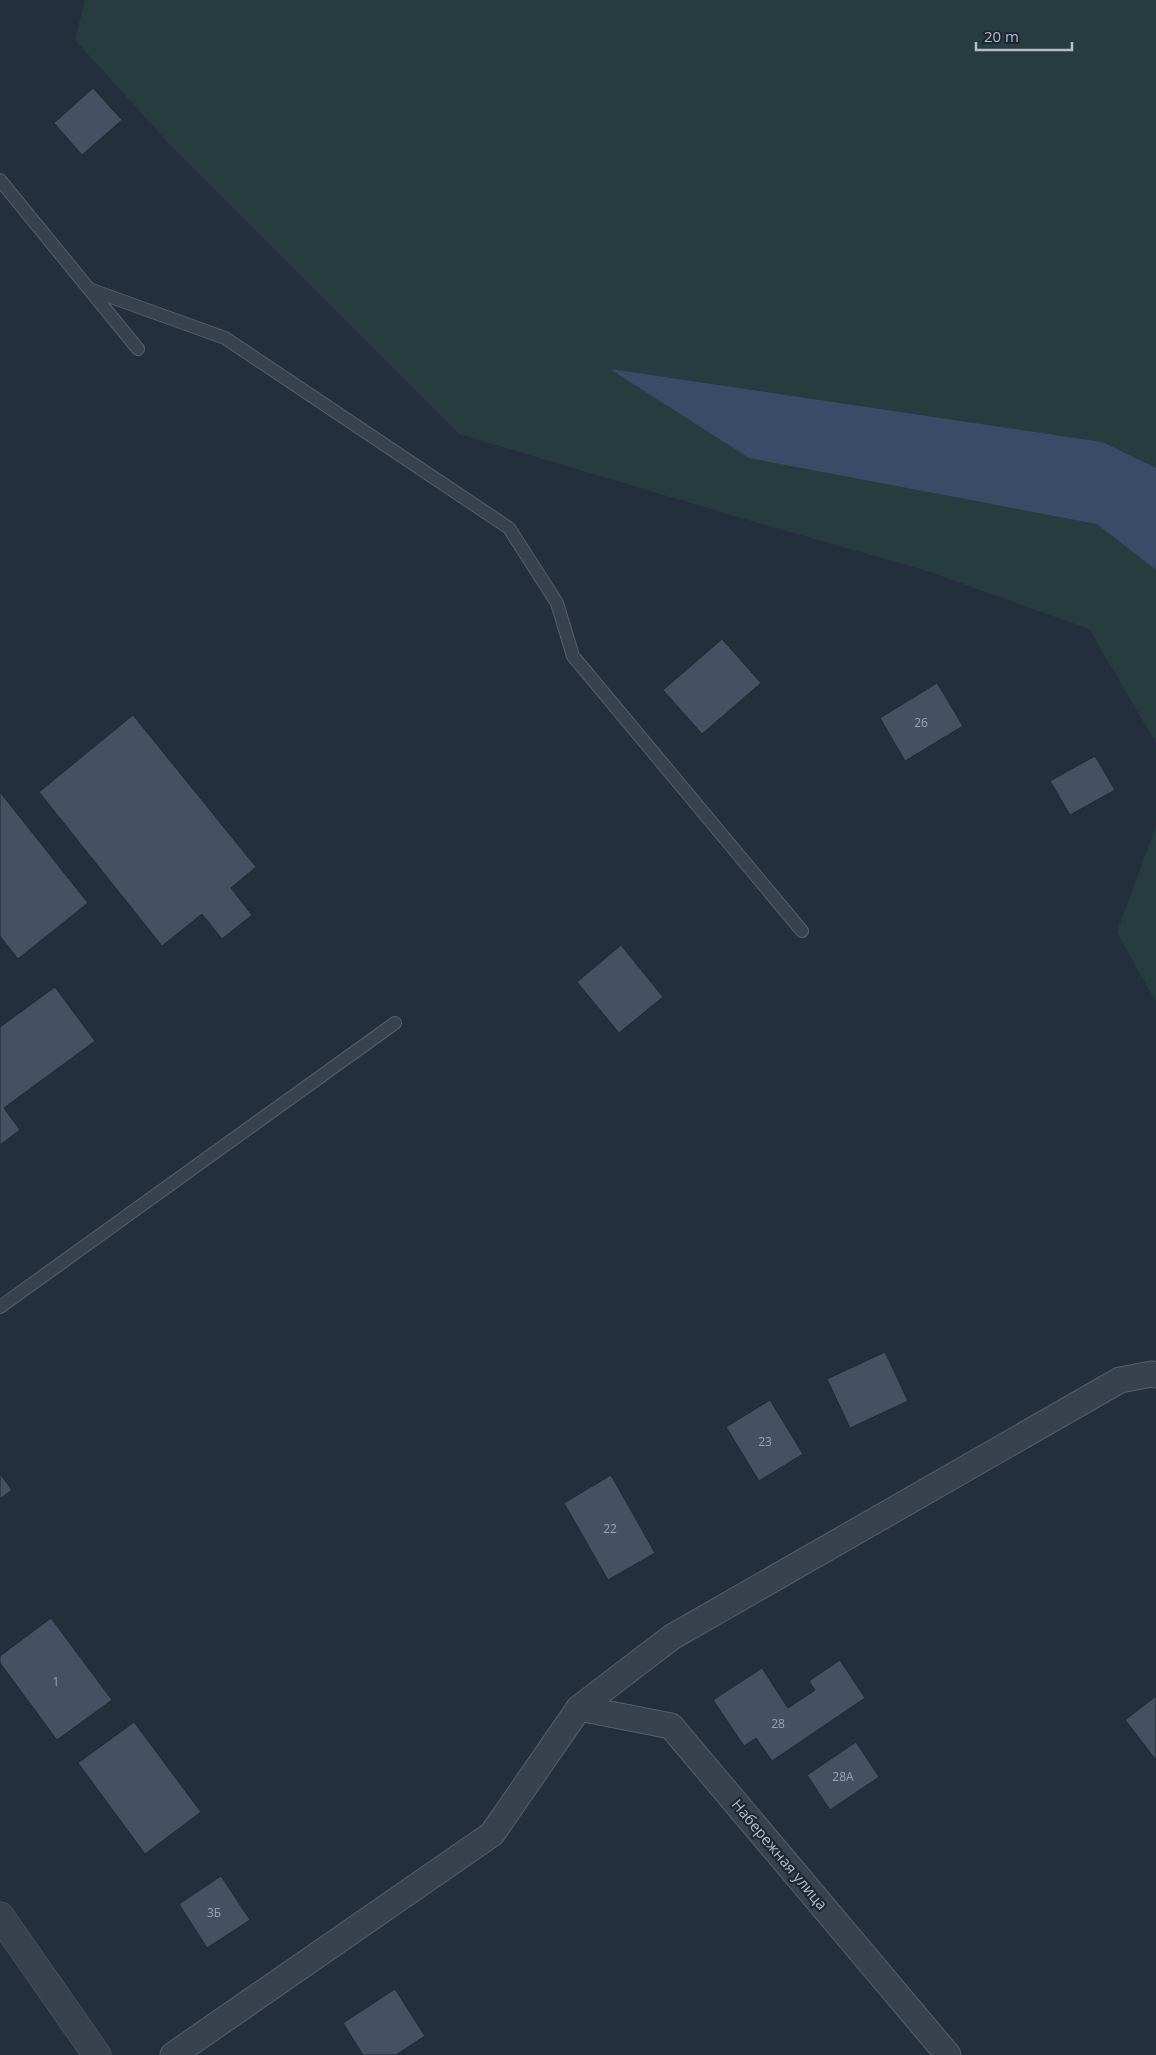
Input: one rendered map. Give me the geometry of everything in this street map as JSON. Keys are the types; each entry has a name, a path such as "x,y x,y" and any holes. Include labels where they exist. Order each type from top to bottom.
{"street":[{"path":"173,2055 492,1834 579,1708 681,1632 1120,1380 1152,1374 1156,1375"},
{"name":"Набережная улица","path":"579,1708 671,1726 948,2055"},
{"path":"0,1916 97,2055"}],"lane":[{"path":"0,180 138,348"},
{"path":"89,289 225,338 509,528 557,603 573,656 802,931"},
{"path":"0,1307 395,1023"}],"green space":[{"path":"85,0 1156,0 1156,743 1089,629 924,570 459,434 172,147 75,40"},
{"path":"1156,826 1156,1002 1117,932"}],"water":[{"path":"610,369 1102,442 1156,468 1156,570 1097,524 749,458"}],"building":[{"path":"93,88 122,120 82,155 54,123"},
{"path":"722,639 761,683 702,734 663,690"},
{"path":"937,683 963,726 905,761 880,718"},
{"path":"133,715 256,867 231,888 252,915 222,939 202,914 162,946 39,792"},
{"path":"1095,756 1115,790 1070,815 1050,781"},
{"path":"0,792 88,903 18,959 0,936"},
{"path":"621,945 663,997 619,1033 577,982"},
{"path":"55,987 95,1041 4,1108 20,1130 0,1145 0,1027"},
{"path":"885,1352 908,1401 850,1428 827,1379"},
{"path":"770,1400 803,1454 759,1481 726,1427"},
{"path":"0,1474 12,1490 0,1499"},
{"path":"611,1475 655,1553 608,1580 564,1503"},
{"path":"51,1618 112,1700 57,1740 0,1663 0,1656"},
{"path":"840,1660 865,1698 772,1761 756,1738 744,1746 713,1700 762,1668 788,1708 815,1690 809,1681"},
{"path":"1156,1696 1156,1760 1125,1720"},
{"path":"134,1722 201,1812 145,1854 78,1763"},
{"path":"856,1742 879,1777 830,1810 807,1775"},
{"path":"221,1876 250,1920 207,1948 179,1904"},
{"path":"395,1989 425,2036 396,2055 363,2055 343,2023"}]}
